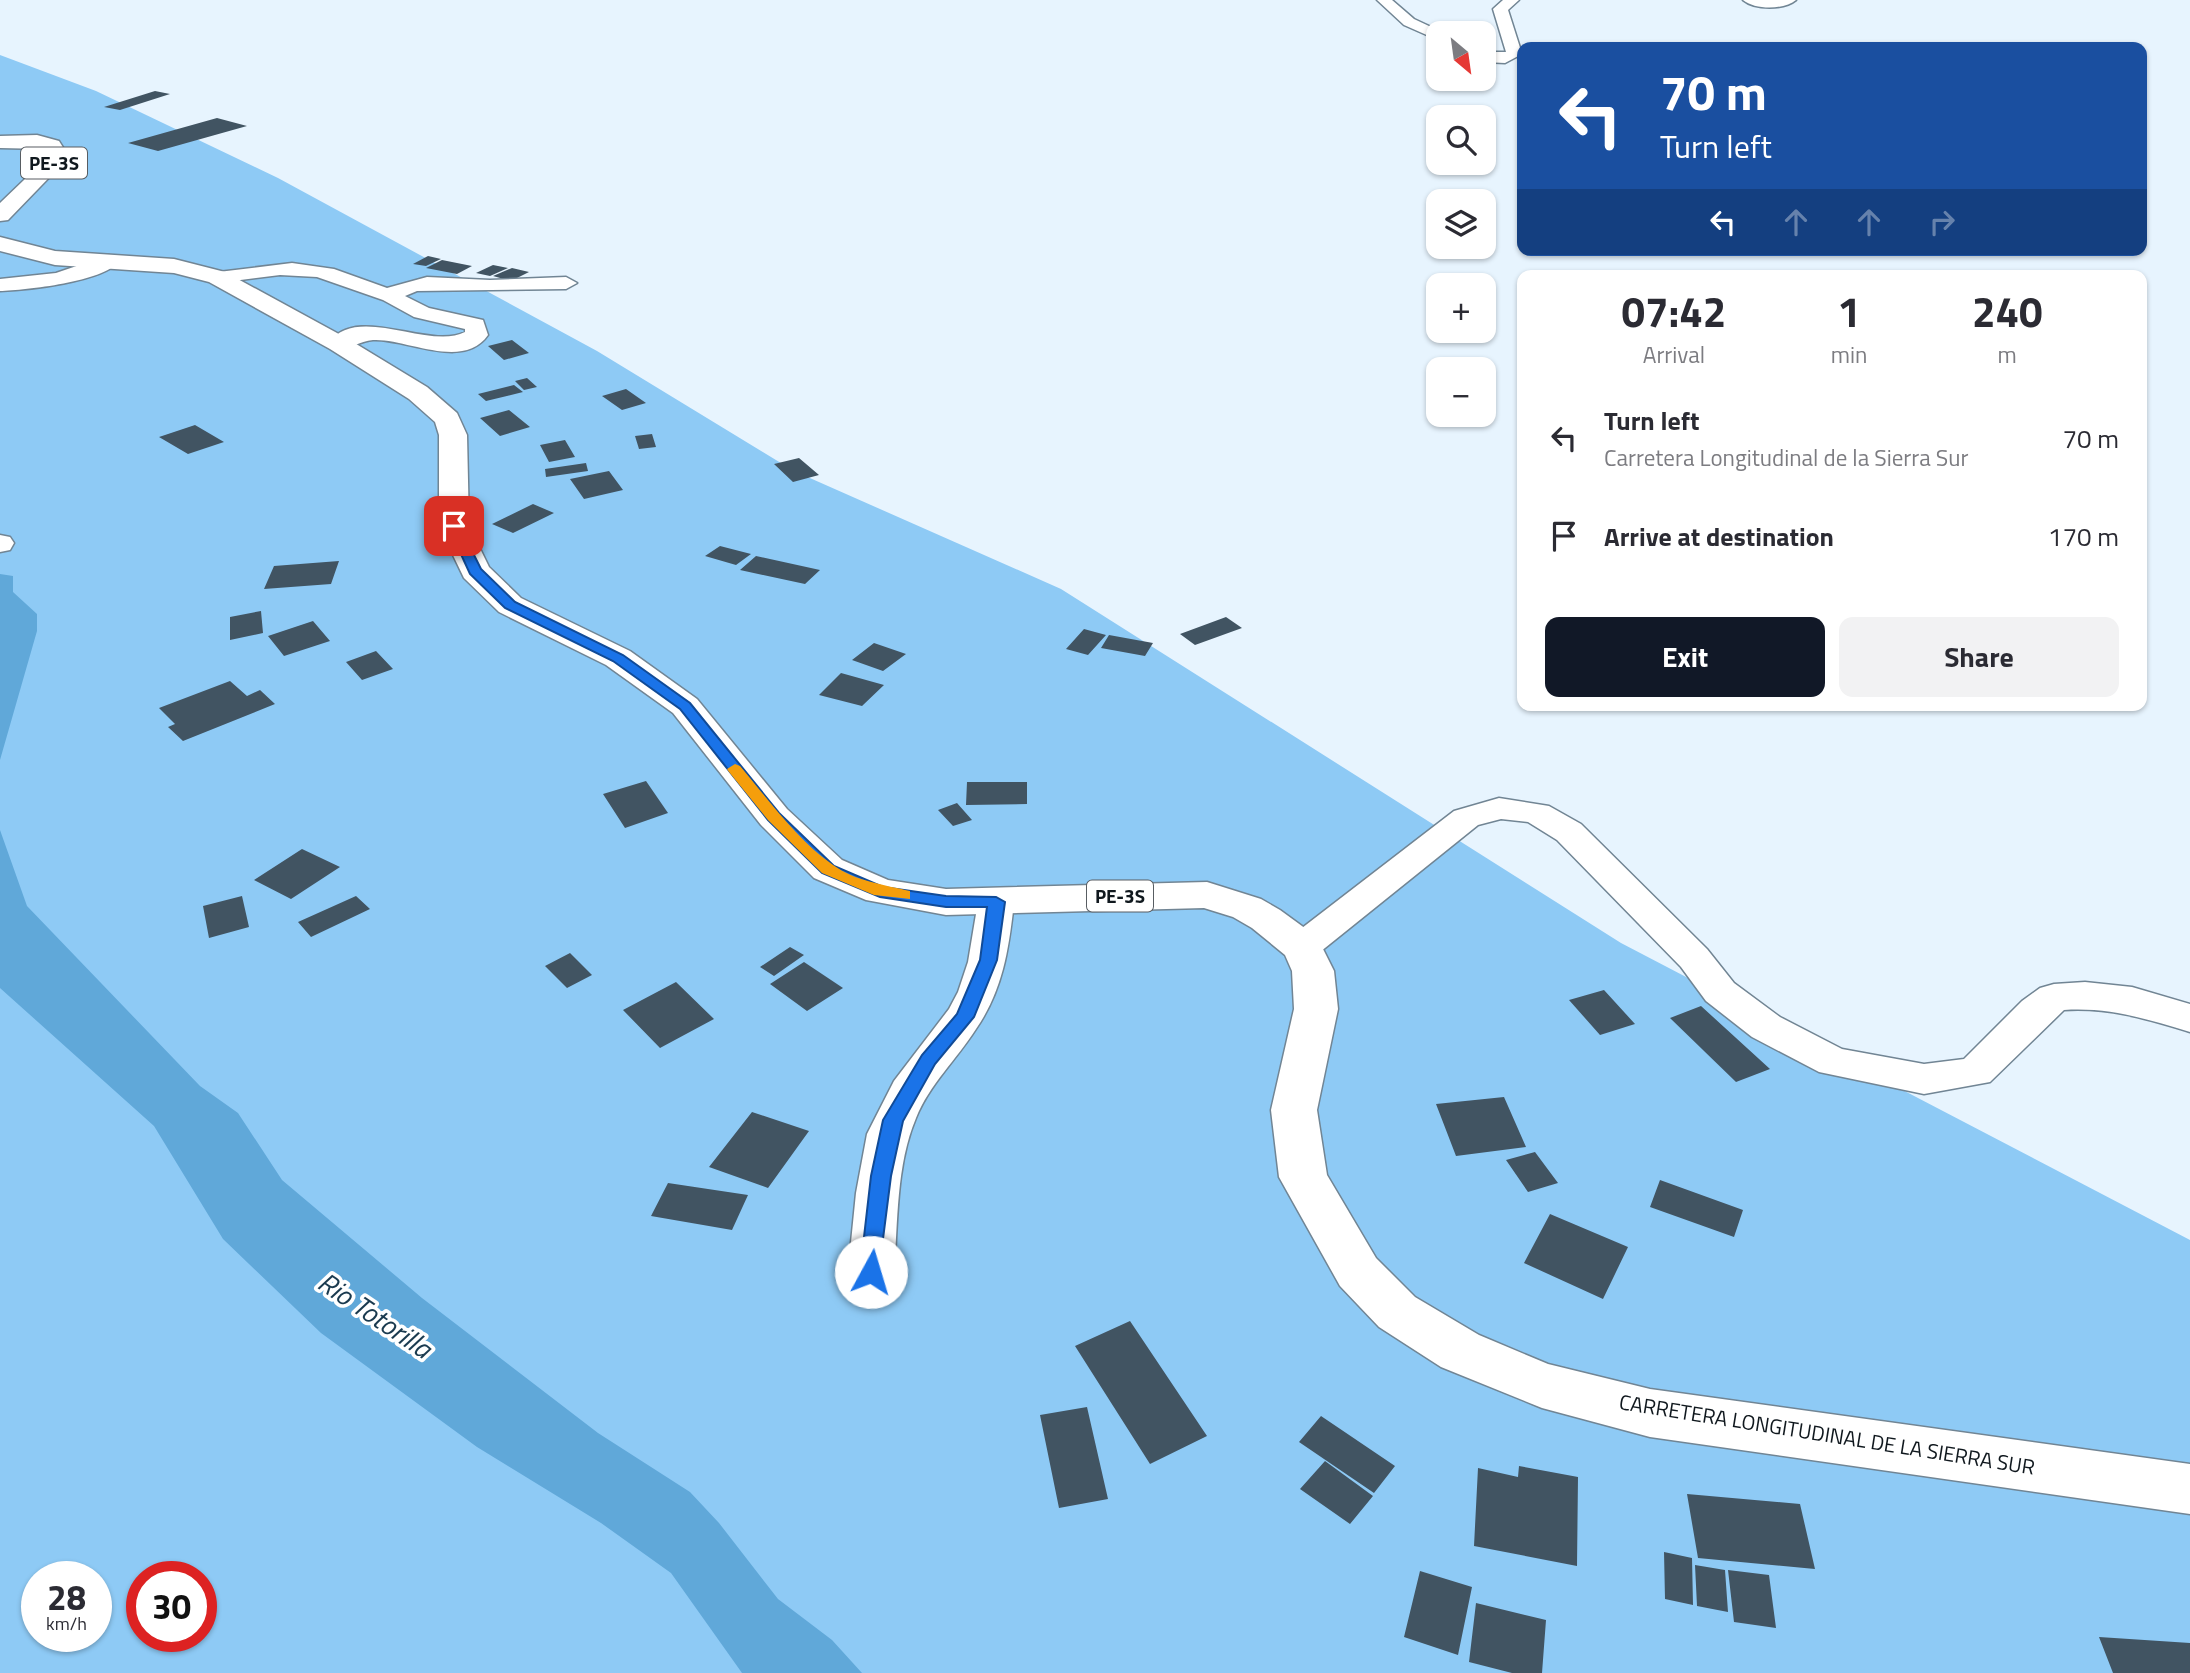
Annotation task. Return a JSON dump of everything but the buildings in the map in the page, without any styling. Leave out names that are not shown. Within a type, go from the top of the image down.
[{"type":"highway","name":"PE-3S","points":[[0,142],[37,141],[52,145],[59,157],[0,215]]},
{"type":"highway","name":"PE-3S","points":[[0,244],[55,258],[174,266],[217,277],[340,344],[418,393],[447,419],[453,435],[454,526],[475,571],[510,605],[618,658],[685,706],[774,817],[828,869],[880,891],[946,902],[1207,895],[1247,908],[1302,947]]},
{"type":"highway","name":"CARRETERA LONGITUDINAL DE LA SIERRA SUR","points":[[1302,947],[1313,971],[1316,1009],[1294,1110],[1303,1177],[1358,1272],[1397,1312],[1460,1351],[1542,1385],[1650,1413],[2190,1489]]},
{"type":"street","points":[[1384,0],[1409,22],[1426,30]]},
{"type":"street","points":[[1496,58],[1505,58],[1514,54],[1500,9],[1512,0]]},
{"type":"street","points":[[1750,0],[1774,4],[1789,0]]},
{"type":"street","points":[[0,285],[33,285],[73,277],[109,261]]},
{"type":"street","points":[[217,277],[257,270],[317,271],[363,290],[390,295],[421,315],[475,325],[477,335],[467,342],[439,347],[379,334],[360,335],[340,344]]},
{"type":"street","points":[[390,295],[405,285],[417,283],[492,286],[566,283]]},
{"type":"street","points":[[1302,947],[1466,818],[1499,808],[1537,813],[1569,832],[1694,958],[1720,992],[1766,1027],[1833,1062],[1924,1079],[1976,1072],[2036,1011],[2054,997],[2085,995],[2132,1000],[2190,1018]]},
{"type":"street","points":[[871,1272],[881,1176],[893,1120],[929,1060],[965,1017],[989,960],[996,902]]},
{"type":"shaded area","points":[[0,55],[96,91],[278,178],[597,351],[794,471],[1061,589],[1621,943],[2190,1240],[2190,1673],[0,1673]]},
{"type":"water","points":[[0,574],[13,576],[13,592],[37,614],[37,631],[0,760]]},
{"type":"water","name":"Rio Totorilla","points":[[0,830],[27,906],[200,1086],[238,1113],[282,1180],[422,1298],[598,1433],[690,1492],[719,1523],[778,1599],[832,1640],[862,1673],[742,1673],[671,1573],[601,1523],[477,1447],[321,1333],[223,1239],[154,1126],[0,988]]},
{"type":"slow traffic","points":[[735,769],[774,817],[828,869],[880,891],[904,895]]},
{"type":"route","points":[[454,526],[475,571],[510,605],[618,658],[685,706],[774,817],[828,869],[880,891],[946,902],[996,902],[989,960],[965,1017],[929,1060],[893,1120],[881,1176],[871,1272]]}]
